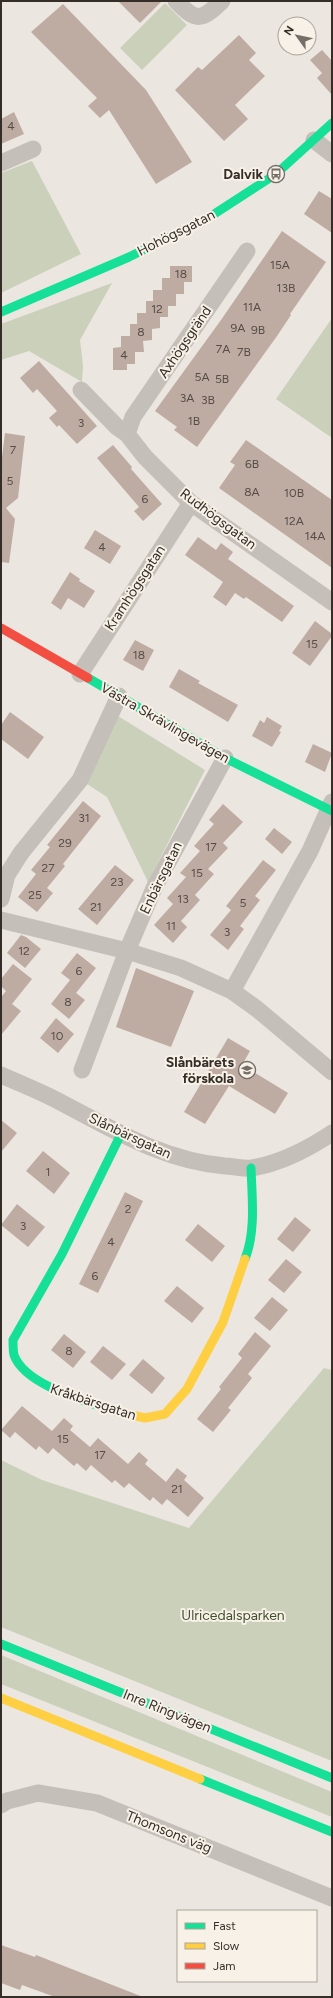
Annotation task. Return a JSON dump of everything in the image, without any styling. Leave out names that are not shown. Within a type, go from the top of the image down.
[{"type":"main road","name":"Hohögsgatan","points":[[1,312],[129,257],[208,218],[276,174],[332,123]]},
{"type":"main road","name":"Västra Skrävlingevägen","points":[[1,628],[224,758],[331,807]]},
{"type":"main road","name":"Kråkbärsgatan","points":[[121,1134],[62,1254],[13,1340],[14,1355],[21,1367],[45,1386],[120,1413],[145,1418],[165,1414],[187,1389],[223,1322],[248,1252],[253,1212],[251,1168]]},
{"type":"main road","name":"Inre Ringvägen","points":[[1,1644],[332,1778]]},
{"type":"main road","points":[[1,1698],[332,1832]]},
{"type":"street","points":[[176,1],[191,14],[201,17],[207,16],[222,1]]},
{"type":"street","points":[[314,140],[332,154]]},
{"type":"street","points":[[1,163],[33,149]]},
{"type":"street","name":"Axhögsgränd","points":[[127,434],[134,417],[247,251]]},
{"type":"street","name":"Rudhögsgatan","points":[[81,390],[117,427],[127,434],[145,457],[191,503],[332,602]]},
{"type":"street","name":"Kramhögsgatan","points":[[80,674],[191,503]]},
{"type":"street","points":[[1,900],[7,875],[21,852],[80,780],[119,696]]},
{"type":"street","name":"Enbärsgatan","points":[[82,1070],[127,950],[155,886],[224,758]]},
{"type":"street","points":[[232,990],[310,851],[331,807]]},
{"type":"street","points":[[1,920],[127,950],[181,968],[232,990],[332,1072]]},
{"type":"street","name":"Slånbärsgatan","points":[[1,1075],[60,1102],[157,1151],[188,1161],[251,1168],[281,1160],[314,1145],[332,1133]]},
{"type":"street","name":"Thomsons väg","points":[[1,1805],[7,1801],[38,1793],[97,1803],[332,1898]]},
{"type":"green space","points":[[165,3],[187,25],[142,70],[120,48]]},
{"type":"green space","points":[[32,161],[81,254],[1,293],[1,173]]},
{"type":"green space","points":[[112,283],[80,340],[83,366],[82,382],[29,351],[1,360],[1,324]]},
{"type":"green space","points":[[332,318],[332,438],[276,399]]},
{"type":"green space","points":[[118,716],[205,770],[148,882],[107,797],[87,784]]},
{"type":"green space","name":"Ulricedalsparken","points":[[324,1368],[332,1370],[332,1761],[1,1627],[1,1460],[42,1480],[189,1528]]},
{"type":"green space","points":[[1,1655],[332,1792],[332,1817],[1,1684]]},
{"type":"building","points":[[118,1],[162,1],[140,23]]},
{"type":"building","points":[[63,4],[146,90],[192,162],[156,184],[109,110],[100,118],[88,106],[97,98],[31,32]]},
{"type":"building","points":[[239,35],[256,53],[249,60],[265,76],[235,105],[248,119],[224,141],[175,90],[198,67],[202,70]]},
{"type":"building","points":[[322,50],[332,61],[332,95],[317,78],[322,73],[310,60],[317,56]]},
{"type":"building","points":[[14,112],[24,134],[1,144],[1,119]]},
{"type":"building","points":[[319,191],[332,199],[332,233],[304,214]]},
{"type":"building","points":[[282,231],[326,262],[290,314],[291,315],[277,336],[197,447],[174,430],[177,427],[155,411],[221,320]]},
{"type":"building","points":[[170,266],[192,266],[192,282],[184,282],[184,294],[176,294],[176,306],[168,306],[168,317],[160,317],[160,328],[152,329],[152,340],[143,341],[144,352],[135,352],[135,364],[127,364],[127,370],[113,370],[113,348],[121,347],[121,336],[130,336],[130,324],[137,324],[137,313],[146,313],[146,301],[153,301],[153,290],[162,290],[162,278],[170,278]]},
{"type":"building","points":[[39,361],[97,426],[77,444],[59,425],[57,427],[49,418],[57,411],[37,389],[33,393],[20,378]]},
{"type":"building","points":[[5,433],[25,436],[18,498],[6,508],[15,519],[9,563],[1,562],[1,465]]},
{"type":"building","points":[[246,440],[332,500],[332,568],[219,488],[235,465],[230,462]]},
{"type":"building","points":[[113,445],[132,467],[131,469],[162,504],[143,521],[134,511],[139,507],[97,458]]},
{"type":"building","points":[[95,530],[121,546],[110,564],[84,548]]},
{"type":"building","points":[[198,537],[216,550],[221,543],[233,552],[228,559],[294,606],[282,622],[246,597],[244,599],[235,593],[226,606],[213,597],[223,582],[185,555]]},
{"type":"building","points":[[70,572],[80,579],[79,581],[95,591],[84,608],[68,598],[61,610],[51,603]]},
{"type":"building","points":[[315,621],[332,634],[332,636],[310,666],[292,653]]},
{"type":"building","points":[[135,640],[154,650],[143,671],[123,660]]},
{"type":"building","points":[[179,669],[200,681],[198,683],[238,705],[228,722],[169,687]]},
{"type":"building","points":[[10,712],[44,737],[28,759],[1,739],[1,725]]},
{"type":"building","points":[[267,717],[282,726],[279,731],[281,732],[272,747],[252,736],[260,720],[264,723]]},
{"type":"building","points":[[313,744],[332,753],[325,772],[305,762]]},
{"type":"building","points":[[83,801],[101,816],[63,864],[65,866],[47,888],[53,893],[37,912],[18,897],[36,874],[31,870],[50,847],[47,845]]},
{"type":"building","points":[[223,804],[243,822],[223,843],[228,848],[208,869],[214,874],[195,895],[200,900],[181,921],[187,927],[173,943],[154,925],[173,904],[167,898],[186,877],[180,873],[200,851],[194,846],[214,824],[209,820]]},
{"type":"building","points":[[274,828],[292,842],[282,854],[265,839]]},
{"type":"building","points":[[263,860],[276,870],[255,896],[260,900],[240,926],[244,929],[228,950],[210,935],[231,910],[226,906]]},
{"type":"building","points":[[115,865],[134,880],[97,925],[78,909]]},
{"type":"building","points":[[21,935],[26,937],[41,949],[25,968],[7,953]]},
{"type":"building","points":[[77,953],[96,968],[76,993],[85,1000],[69,1019],[51,1004],[70,980],[61,973]]},
{"type":"building","points":[[13,964],[32,979],[12,1004],[21,1011],[1,1035],[1,994],[2,996],[6,991],[1,986],[1,979]]},
{"type":"building","points":[[136,968],[194,991],[171,1047],[116,1027]]},
{"type":"building","points":[[56,1018],[74,1034],[58,1053],[40,1038]]},
{"type":"building","points":[[228,1038],[250,1051],[242,1065],[288,1093],[275,1114],[229,1086],[205,1124],[184,1112]]},
{"type":"building","points":[[1,1120],[17,1133],[1,1152]]},
{"type":"building","points":[[43,1151],[70,1173],[54,1194],[26,1171]]},
{"type":"building","points":[[125,1192],[143,1201],[98,1293],[79,1284]]},
{"type":"building","points":[[17,1204],[45,1227],[28,1247],[1,1225]]},
{"type":"building","points":[[295,1217],[311,1230],[293,1252],[277,1239]]},
{"type":"building","points":[[198,1224],[225,1246],[212,1262],[185,1240]]},
{"type":"building","points":[[286,1259],[302,1272],[284,1293],[268,1280]]},
{"type":"building","points":[[177,1286],[204,1308],[192,1323],[164,1301]]},
{"type":"building","points":[[272,1297],[288,1310],[270,1331],[254,1318]]},
{"type":"building","points":[[255,1332],[271,1346],[248,1374],[252,1378],[228,1408],[231,1410],[213,1432],[197,1419],[221,1389],[219,1387],[242,1358],[238,1354]]},
{"type":"building","points":[[64,1334],[86,1352],[73,1368],[51,1350]]},
{"type":"building","points":[[103,1346],[126,1364],[112,1380],[90,1362]]},
{"type":"building","points":[[143,1359],[165,1378],[152,1394],[129,1375]]},
{"type":"building","points":[[22,1406],[52,1431],[64,1418],[73,1426],[70,1430],[90,1447],[98,1438],[128,1464],[139,1452],[148,1460],[145,1464],[166,1482],[177,1468],[187,1476],[184,1480],[204,1498],[188,1517],[167,1499],[162,1505],[153,1497],[150,1501],[129,1483],[124,1488],[115,1480],[112,1483],[91,1465],[86,1471],[77,1463],[74,1466],[53,1448],[48,1454],[39,1446],[36,1450],[15,1432],[10,1438],[1,1430]]},
{"type":"building","points":[[1,1945],[35,1957],[36,1955],[143,1997],[55,1997],[22,1985],[20,1990],[1,1983]]},
{"type":"traffic: fast","points":[[1,312],[129,257],[208,218],[276,174],[332,123]]},
{"type":"traffic: fast","points":[[88,678],[225,758],[332,811]]},
{"type":"traffic: fast","points":[[118,1412],[75,1398],[44,1384],[31,1376],[20,1366],[14,1355],[13,1340],[62,1254],[121,1134]]},
{"type":"traffic: fast","points":[[245,1259],[251,1237],[252,1226],[251,1168]]},
{"type":"traffic: fast","points":[[1,1644],[332,1778]]},
{"type":"traffic: fast","points":[[200,1779],[332,1832]]},
{"type":"traffic: slow","points":[[118,1412],[145,1418],[165,1414],[187,1389],[223,1322],[245,1259]]},
{"type":"traffic: slow","points":[[1,1698],[200,1779]]},
{"type":"traffic: jam","points":[[1,628],[88,678]]},
{"type":"place","name":"Dalvik","points":[[276,174]]},
{"type":"place","name":"Slånbärets förskola","points":[[247,1070]]}]
